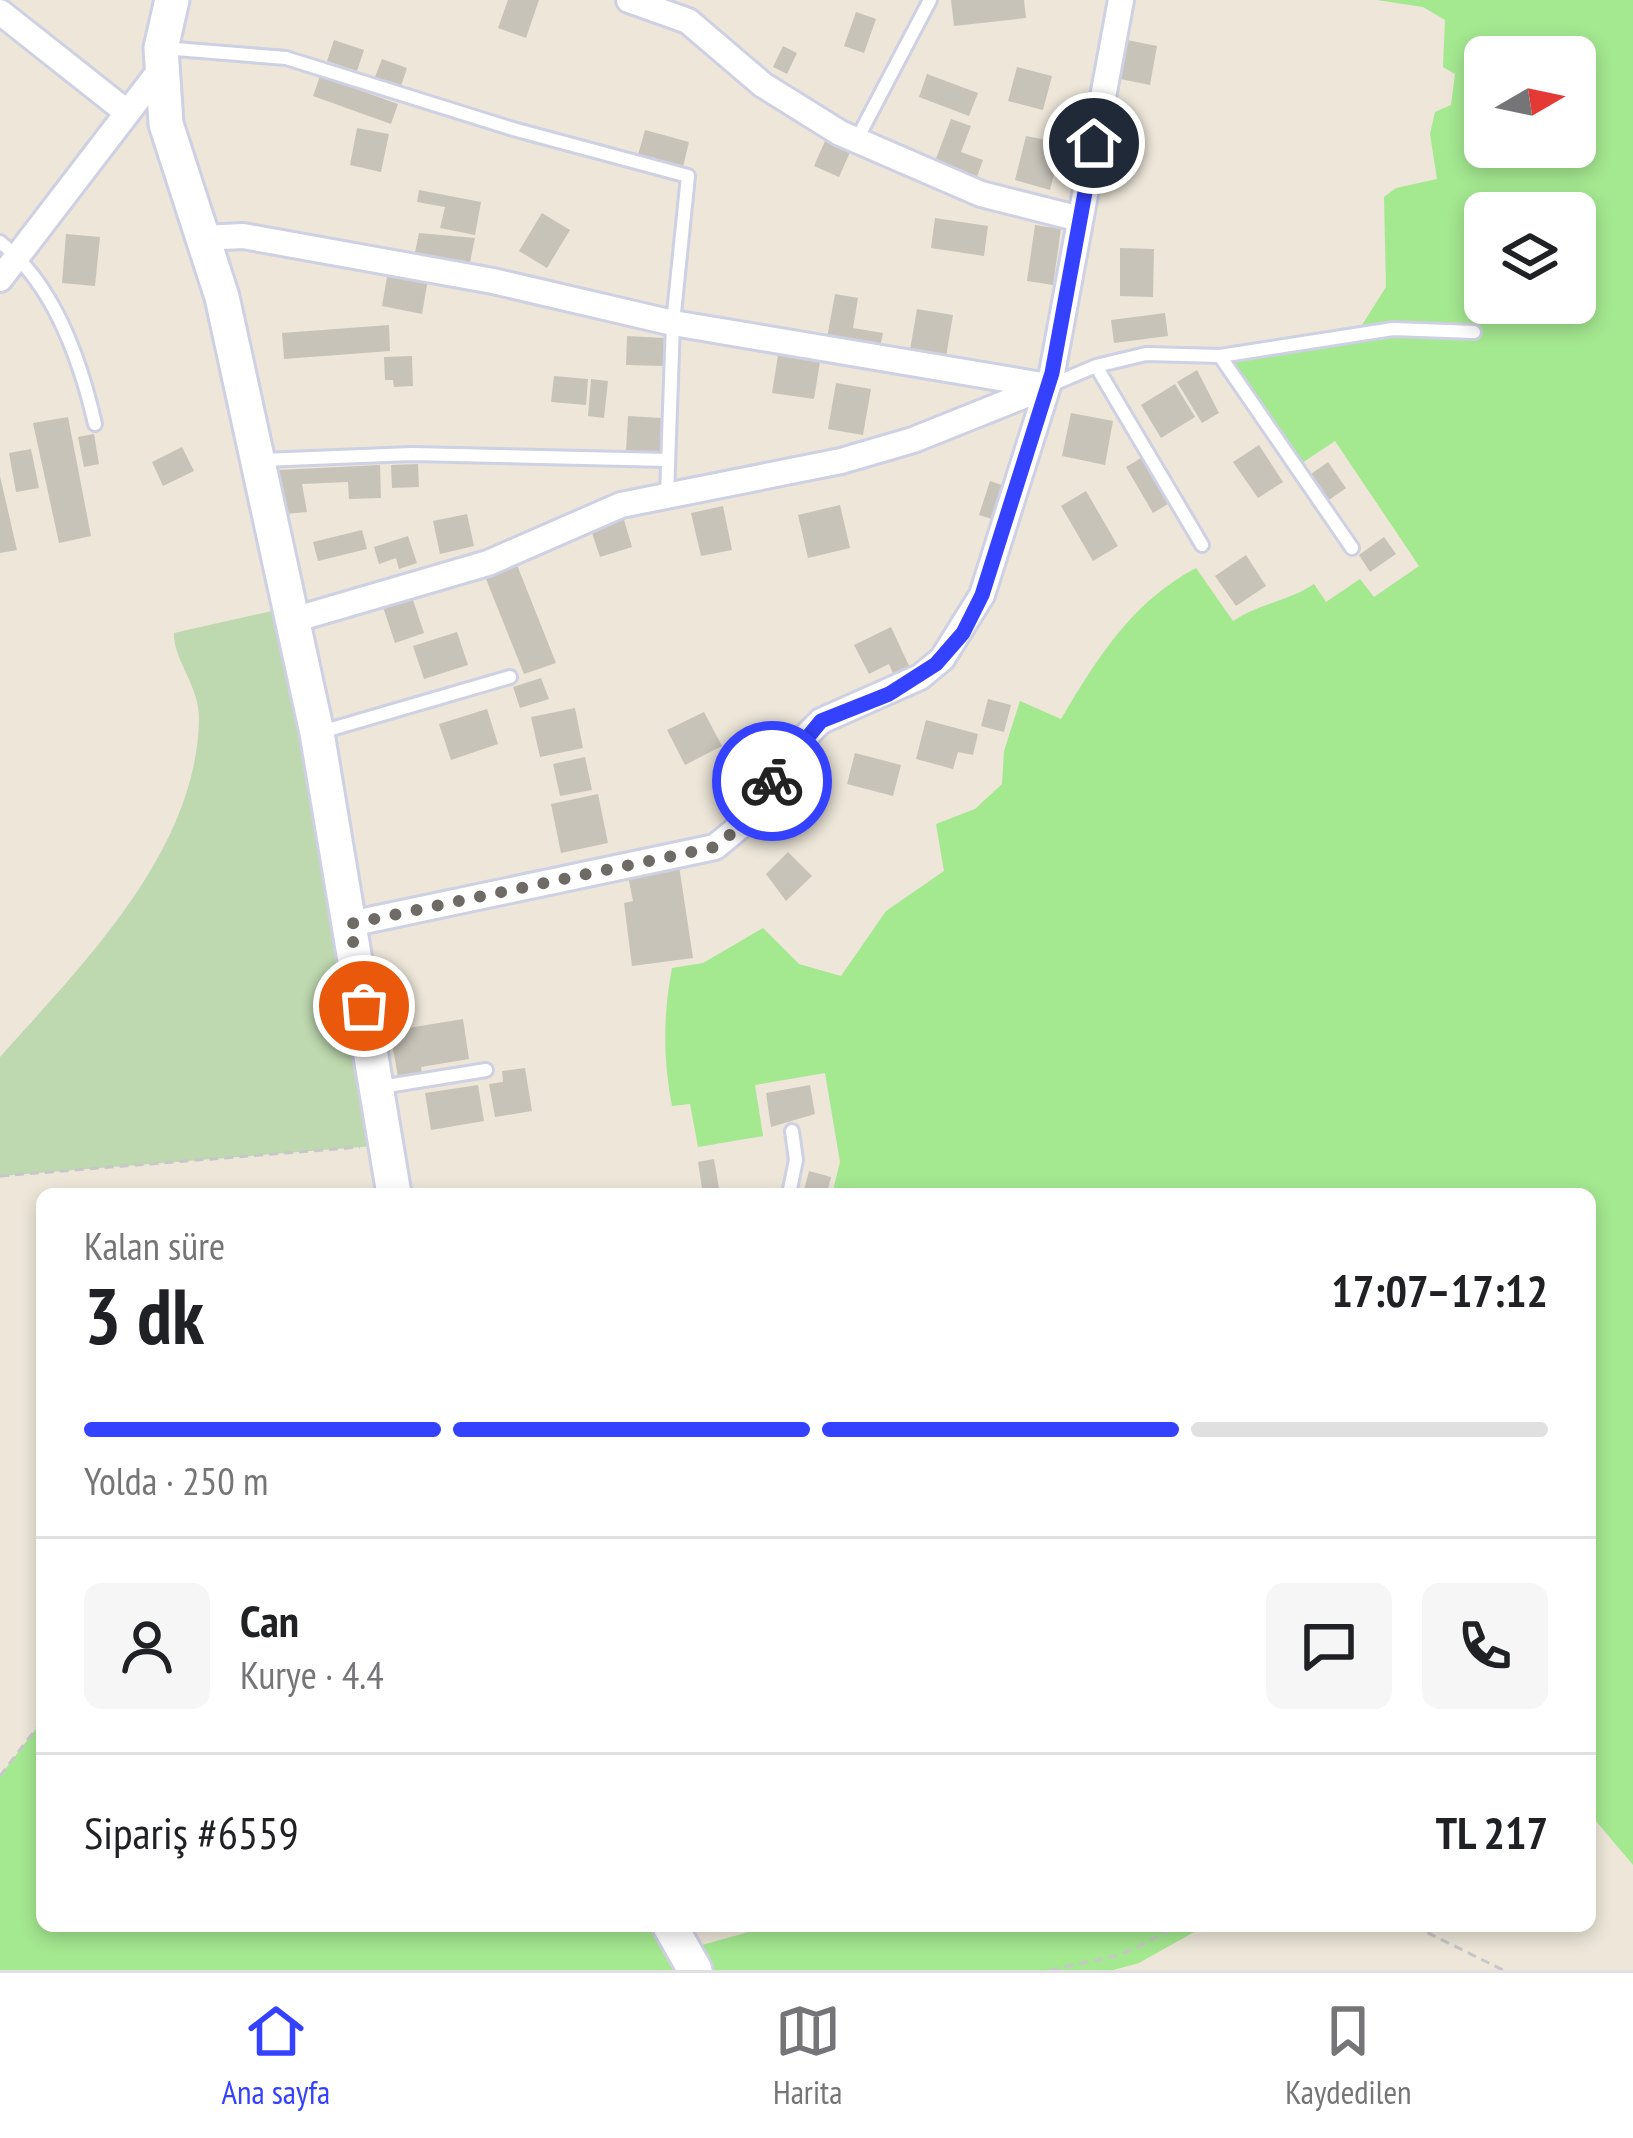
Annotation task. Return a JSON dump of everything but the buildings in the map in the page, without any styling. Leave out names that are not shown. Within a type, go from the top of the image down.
[{"type":"street","points":[[172,0],[161,58],[166,124],[222,297],[293,620],[317,733],[393,1188]]},
{"type":"street","points":[[629,0],[688,22],[763,86],[856,141],[981,194],[1076,218]]},
{"type":"street","points":[[350,924],[715,847],[743,824],[800,741],[821,721],[920,677],[963,633],[982,595],[1048,386],[1076,218],[1121,0]]},
{"type":"street","points":[[0,12],[124,110]]},
{"type":"street","points":[[0,279],[9,248],[161,58]]},
{"type":"street","points":[[203,238],[243,236],[493,281],[673,323],[1048,386]]},
{"type":"street","points":[[293,620],[488,563],[586,518],[667,495],[841,461],[913,440],[1048,386]]},
{"type":"street","points":[[673,1932],[695,1970]]},
{"type":"lane","points":[[856,141],[930,0]]},
{"type":"lane","points":[[161,58],[248,52],[324,67],[513,129],[688,176],[673,323],[667,495]]},
{"type":"lane","points":[[9,248],[72,344],[95,424]]},
{"type":"lane","points":[[1048,386],[1096,366],[1164,353],[1220,356],[1394,329],[1474,332]]},
{"type":"lane","points":[[1220,356],[1352,548]]},
{"type":"lane","points":[[1096,366],[1202,545]]},
{"type":"lane","points":[[257,460],[412,454],[668,460]]},
{"type":"lane","points":[[317,733],[510,677]]},
{"type":"lane","points":[[377,1088],[486,1070]]},
{"type":"lane","points":[[789,1188],[796,1160],[792,1131]]},
{"type":"path","points":[[0,1176],[386,1145]]},
{"type":"path","points":[[0,1776],[36,1729]]},
{"type":"path","points":[[1050,1970],[1120,1955],[1168,1932]]},
{"type":"path","points":[[1426,1932],[1503,1970]]},
{"type":"green space","points":[[1377,0],[1633,0],[1633,1865],[1596,1821],[1596,1188],[834,1188],[840,1162],[825,1073],[755,1085],[763,1136],[698,1147],[690,1104],[672,1106],[667,1071],[672,968],[703,963],[763,928],[799,964],[841,976],[886,911],[944,871],[936,824],[975,809],[1002,784],[1004,751],[1020,701],[1061,719],[1118,633],[1173,582],[1196,568],[1233,621],[1314,584],[1326,602],[1360,579],[1374,597],[1419,566],[1335,441],[1296,467],[1220,356],[1357,333],[1386,287],[1384,197],[1396,188],[1437,179],[1430,134],[1435,112],[1451,105],[1455,74],[1443,67],[1445,20],[1423,7]]},
{"type":"green space","points":[[290,607],[386,1145],[0,1176],[0,1057],[130,903],[157,860],[193,769],[198,708],[174,633]]},
{"type":"green space","points":[[36,1729],[36,1932],[674,1932],[684,1950],[748,1932],[1194,1932],[1139,1963],[1113,1970],[0,1970],[0,1776]]},
{"type":"way so far","points":[[364,1006],[350,924],[715,847],[743,824],[772,781]]},
{"type":"route","points":[[772,781],[800,741],[821,721],[920,677],[963,633],[982,595],[1052,373],[1076,218],[1094,143]]}]
